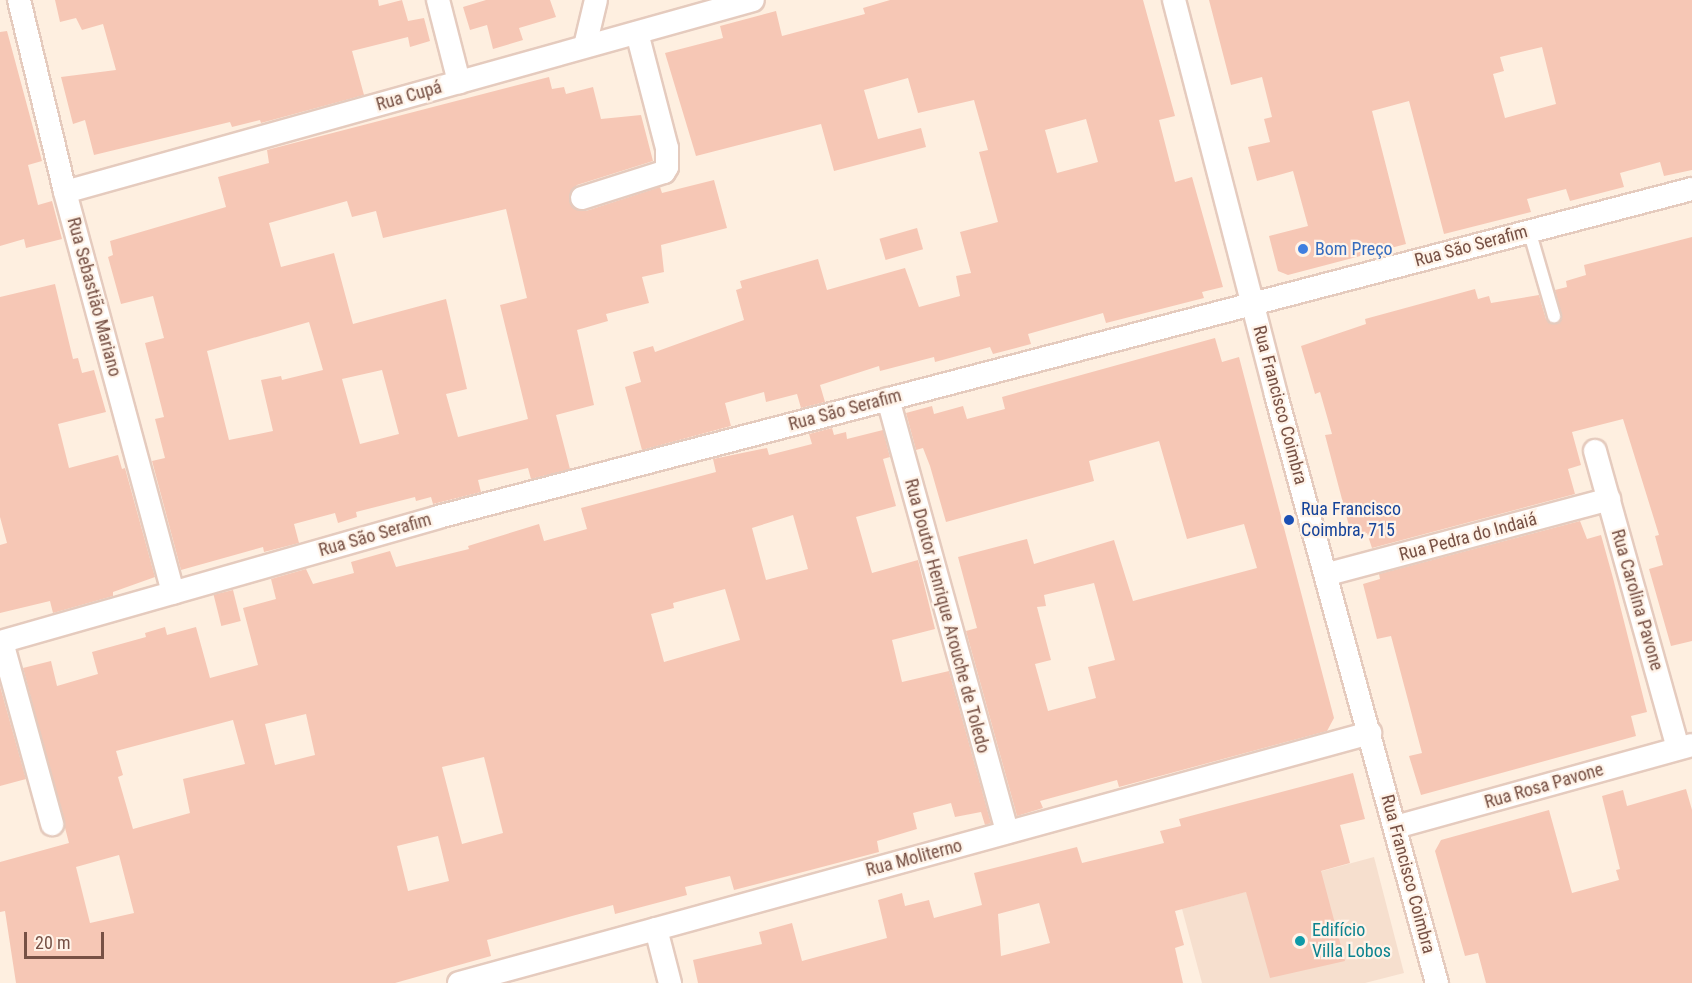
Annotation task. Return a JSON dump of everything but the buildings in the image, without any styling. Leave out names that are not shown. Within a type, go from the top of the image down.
[{"type":"street","name":"Rua Sebastião Mariano","points":[[19,0],[65,192],[173,594]]},
{"type":"street","points":[[438,0],[459,81]]},
{"type":"street","points":[[585,46],[596,0]]},
{"type":"street","name":"Rua Cupá","points":[[65,192],[753,0]]},
{"type":"street","name":"Rua Francisco Coimbra","points":[[1174,0],[1252,303],[1328,574],[1437,983]]},
{"type":"street","points":[[582,198],[664,172],[667,166],[666,148],[637,33]]},
{"type":"street","name":"Rua São Serafim","points":[[1,642],[438,517],[1692,189]]},
{"type":"street","name":"Rua Doutor Henrique Arouche de Toledo","points":[[888,399],[1006,832]]},
{"type":"street","name":"Rua Carolina Pavone","points":[[1594,452],[1685,746]]},
{"type":"street","name":"Rua Pedra do Indaiá","points":[[1328,574],[1609,499]]},
{"type":"street","points":[[1,642],[52,824]]},
{"type":"street","name":"Rua Moliterno","points":[[459,983],[1370,733]]},
{"type":"street","name":"Rua Rosa Pavone","points":[[1396,827],[1685,746]]},
{"type":"street","points":[[656,929],[670,983]]},
{"type":"lane","points":[[1529,230],[1554,316]]},
{"type":"shaded area","points":[[1374,857],[1404,973],[1365,983],[1202,983],[1182,909]]},
{"type":"place","name":"Bom Preço","points":[[1303,249]]},
{"type":"place","name":"Rua Francisco Coimbra, 715","points":[[1289,520]]},
{"type":"place","name":"Edifício Villa Lobos","points":[[1300,941]]}]
